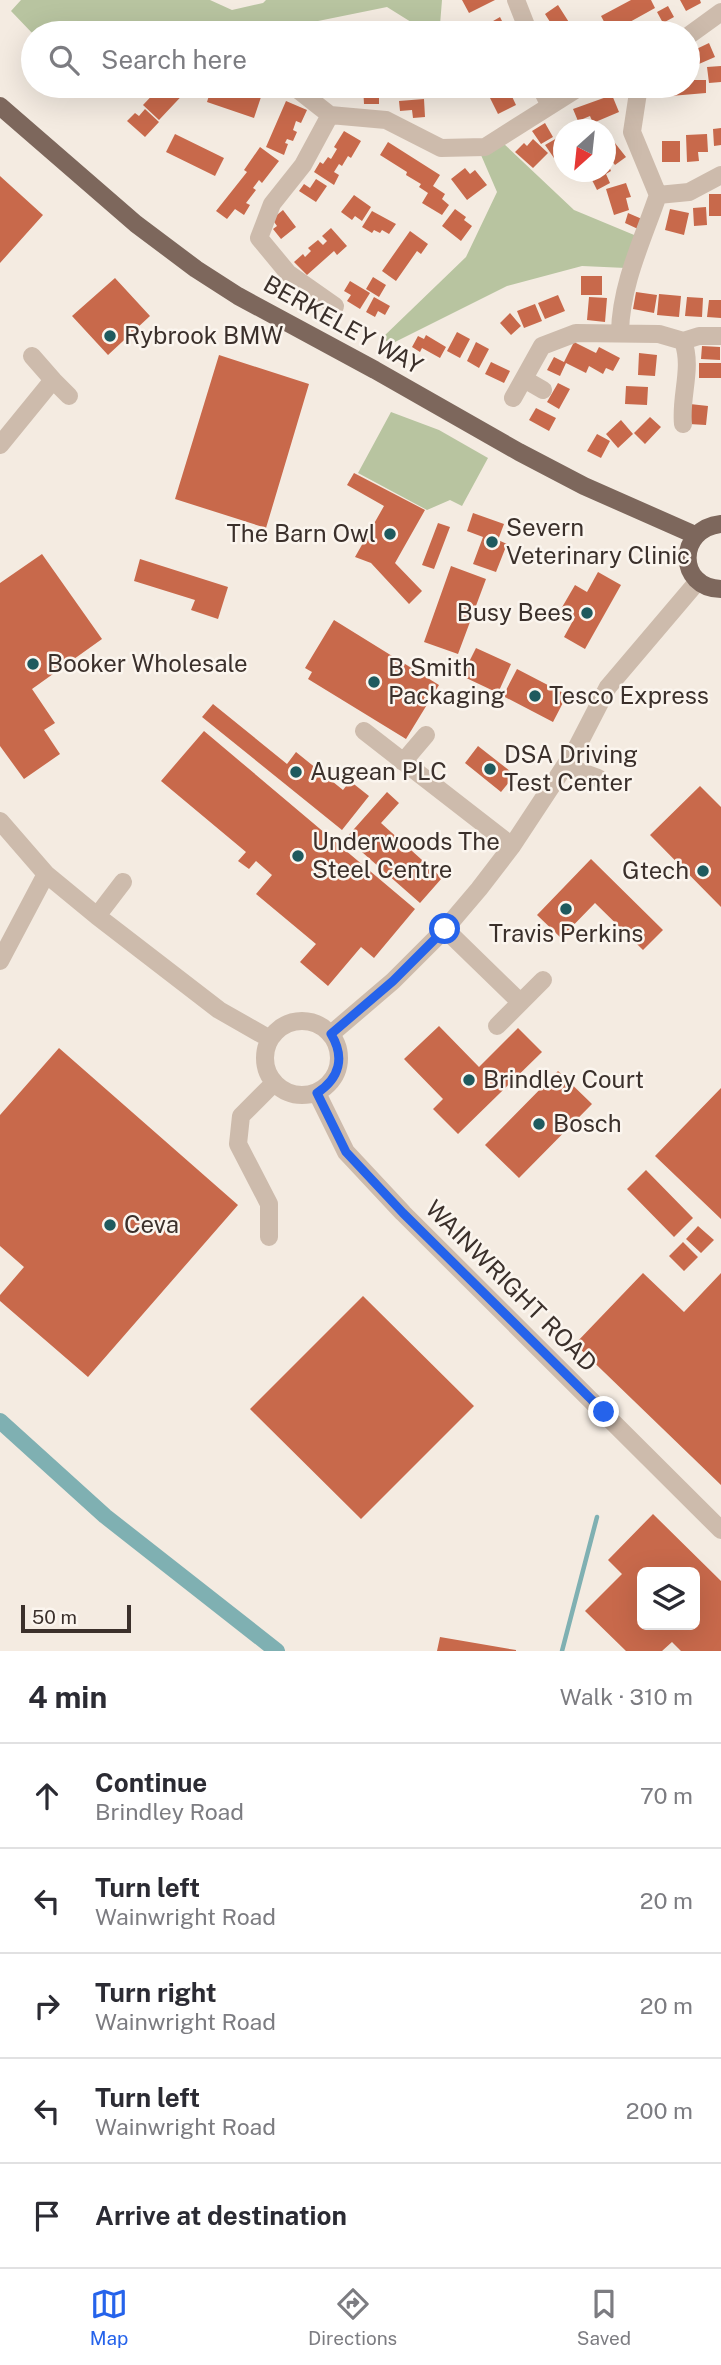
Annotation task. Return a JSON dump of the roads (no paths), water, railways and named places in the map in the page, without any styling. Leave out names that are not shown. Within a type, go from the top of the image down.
[{"type":"main road","name":"BERKELEY WAY","points":[[0,106],[136,224],[238,296],[540,464],[695,535]]},
{"type":"main road","points":[[721,524],[703,529],[695,535],[687,554],[688,564],[698,581],[707,587],[721,589]]},
{"type":"street","points":[[516,0],[524,21]]},
{"type":"street","points":[[700,27],[721,12]]},
{"type":"street","points":[[308,98],[330,115],[386,120],[441,148],[485,147],[563,98]]},
{"type":"street","points":[[546,98],[550,106]]},
{"type":"street","points":[[620,332],[620,313],[625,290],[658,195],[632,132],[637,98]]},
{"type":"street","points":[[330,115],[303,165],[272,204],[259,238],[288,273],[335,306]]},
{"type":"street","points":[[658,195],[689,192],[721,175]]},
{"type":"street","points":[[513,398],[542,346],[576,333],[659,334],[683,341],[699,336],[721,337]]},
{"type":"street","points":[[683,341],[688,365],[674,404],[683,424]]},
{"type":"street","points":[[32,356],[69,396]]},
{"type":"street","points":[[524,379],[543,390]]},
{"type":"street","points":[[0,445],[53,380]]},
{"type":"street","points":[[331,1034],[393,981],[445,929],[512,846],[576,749],[608,687],[698,581]]},
{"type":"street","points":[[364,731],[512,846]]},
{"type":"street","points":[[403,762],[426,735]]},
{"type":"street","points":[[565,766],[598,778]]},
{"type":"street","points":[[0,821],[46,874],[97,916],[219,1010],[270,1039]]},
{"type":"street","points":[[0,961],[46,874]]},
{"type":"street","points":[[97,916],[123,882]]},
{"type":"street","points":[[445,929],[520,1002]]},
{"type":"street","points":[[497,1026],[543,980]]},
{"type":"street","points":[[311,1021],[322,1026],[331,1034],[340,1055],[334,1078],[317,1093],[305,1095],[294,1094],[274,1083],[265,1061],[270,1039],[288,1023],[311,1021]]},
{"type":"street","points":[[269,1237],[269,1204],[238,1144],[242,1116],[274,1083]]},
{"type":"street","name":"WAINWRIGHT ROAD","points":[[317,1093],[346,1152],[721,1530]]},
{"type":"waterway","points":[[0,1421],[105,1516],[277,1651]]},
{"type":"waterway","points":[[562,1651],[597,1517]]},
{"type":"place","name":"Rybrook BMW","points":[[110,336]]},
{"type":"place","name":"The Barn Owl","points":[[390,534]]},
{"type":"place","name":"Severn Veterinary Clinic","points":[[492,542]]},
{"type":"place","name":"Busy Bees","points":[[587,613]]},
{"type":"place","name":"Booker Wholesale","points":[[33,664]]},
{"type":"place","name":"B Smith Packaging","points":[[374,682]]},
{"type":"place","name":"Tesco Express","points":[[535,696]]},
{"type":"place","name":"DSA Driving Test Center","points":[[490,769]]},
{"type":"place","name":"Augean PLC","points":[[296,772]]},
{"type":"place","name":"Underwoods The Steel Centre","points":[[298,856]]},
{"type":"place","name":"Gtech","points":[[703,871]]},
{"type":"place","name":"Travis Perkins","points":[[566,909]]},
{"type":"place","name":"Brindley Court","points":[[469,1080]]},
{"type":"place","name":"Bosch","points":[[539,1124]]},
{"type":"place","name":"Ceva","points":[[110,1225]]}]
